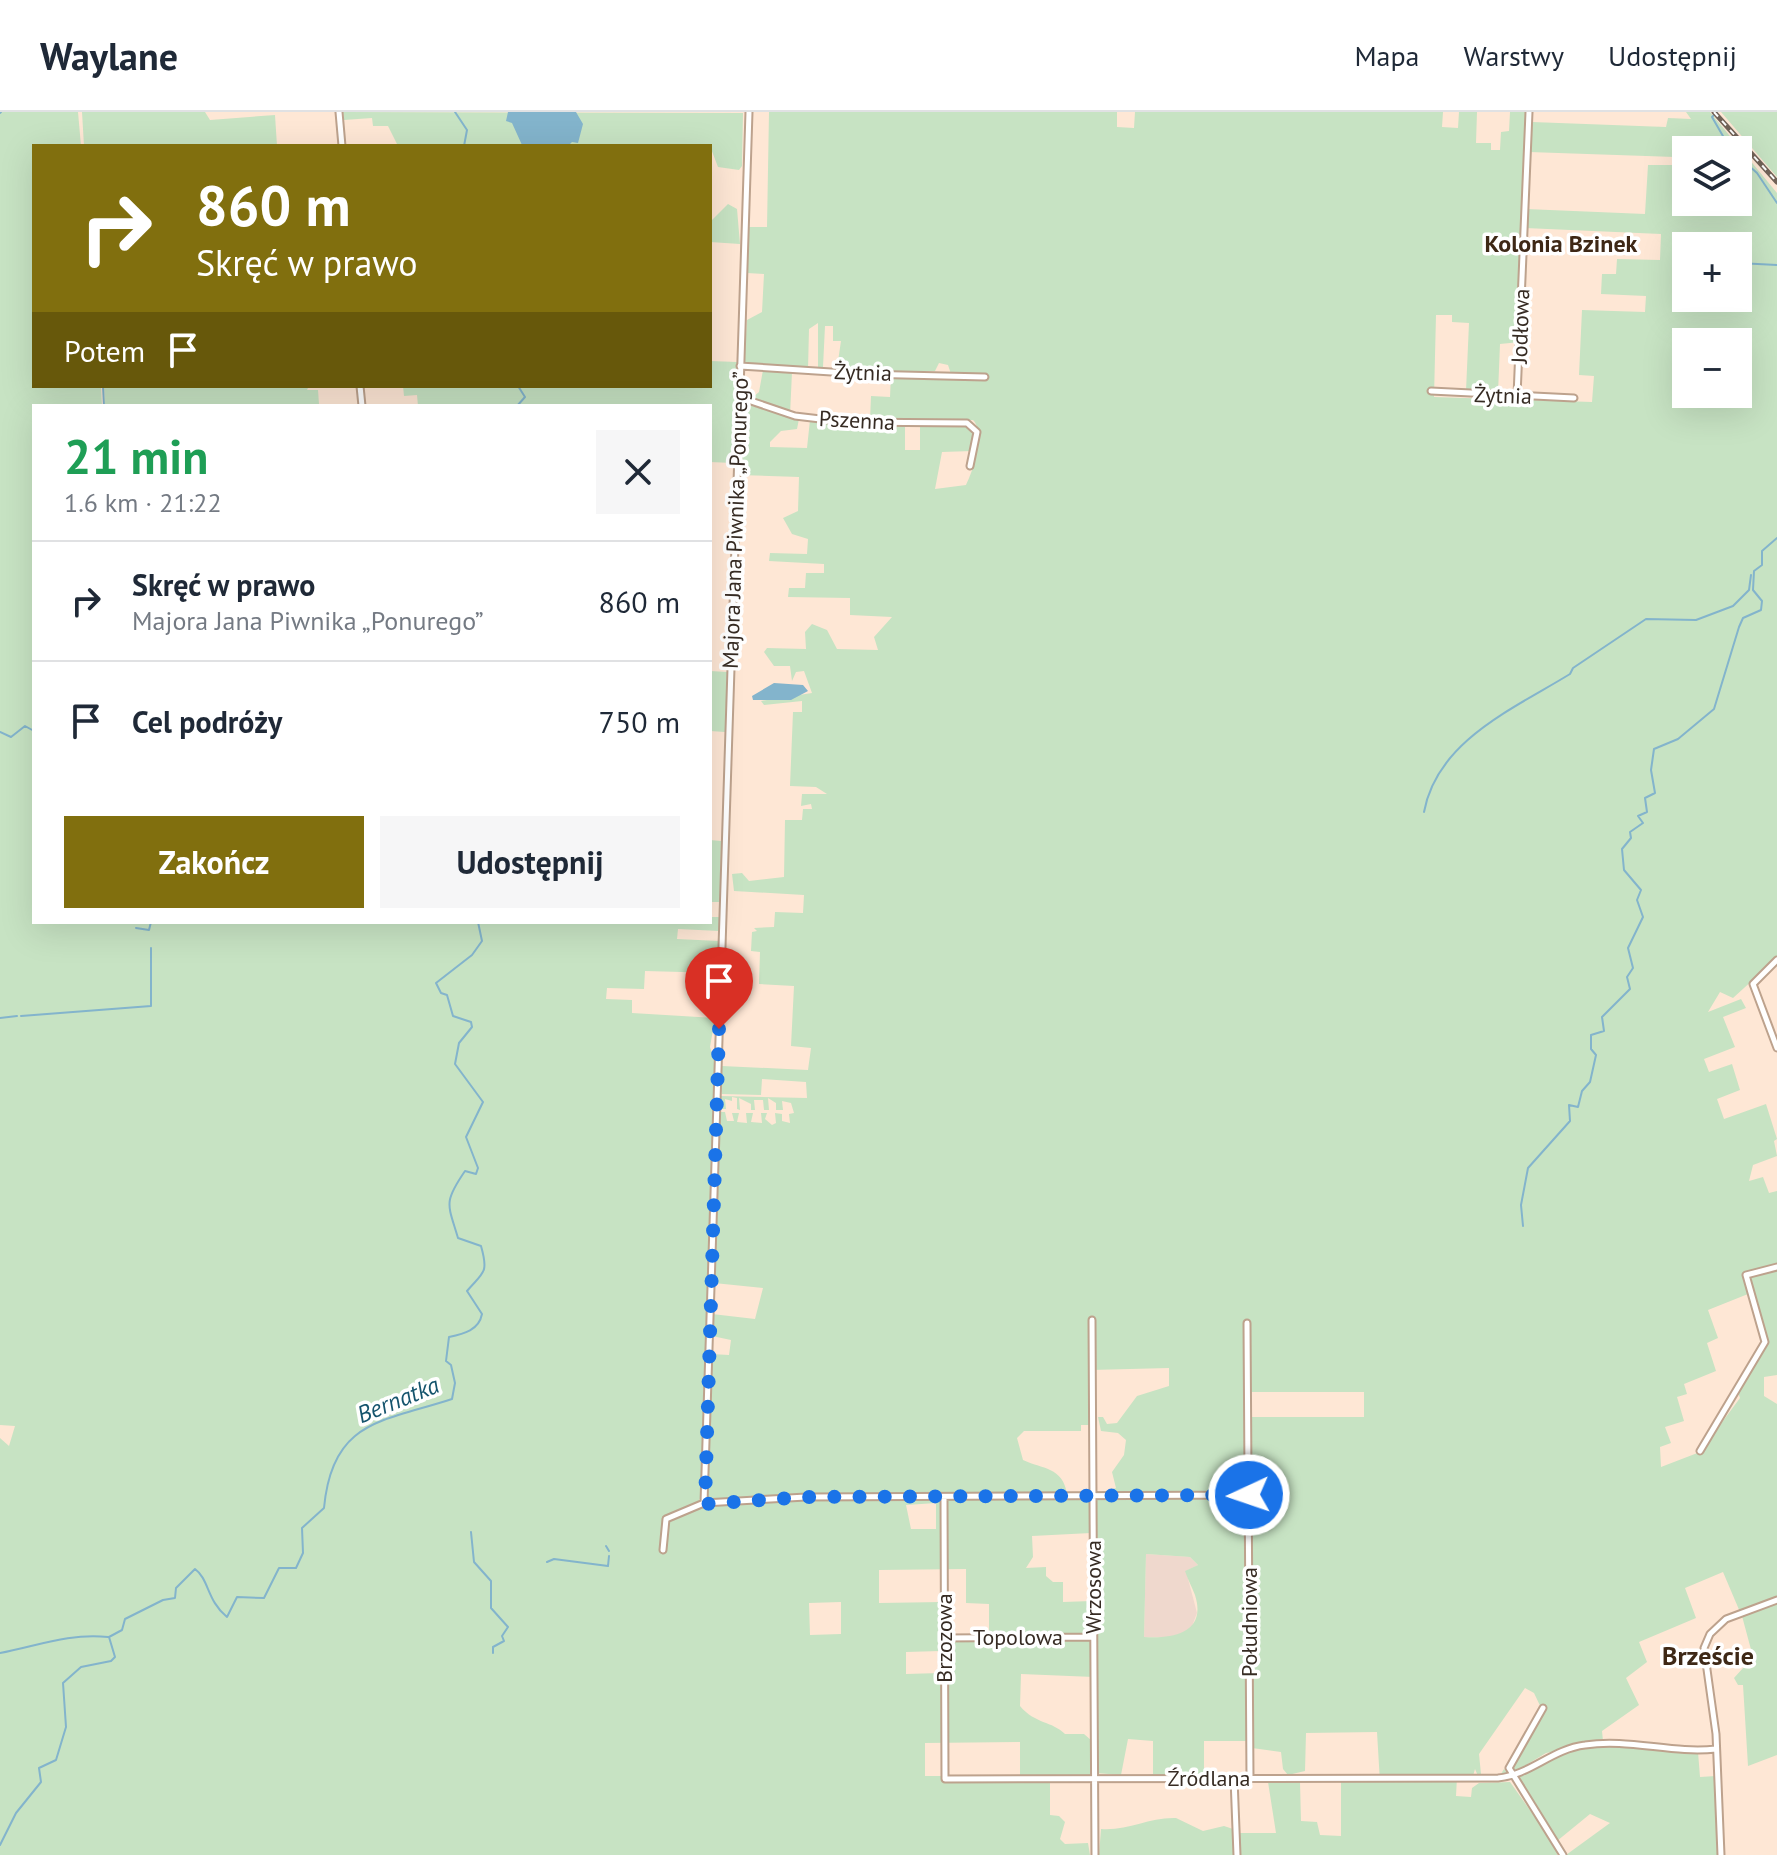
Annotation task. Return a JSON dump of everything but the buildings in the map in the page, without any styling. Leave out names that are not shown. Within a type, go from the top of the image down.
[{"type":"street","points":[[339,112],[342,144]]},
{"type":"street","name":"Majora Jana Piwnika „Ponurego”","points":[[704,1503],[749,112]]},
{"type":"street","name":"Jodłowa","points":[[1517,396],[1529,112]]},
{"type":"street","name":"Żytnia","points":[[740,366],[862,374],[985,377]]},
{"type":"street","name":"Żytnia","points":[[1431,391],[1574,398]]},
{"type":"street","name":"Pszenna","points":[[739,397],[795,416],[846,422],[967,423],[976,430],[970,466]]},
{"type":"street","points":[[1777,960],[1753,984],[1777,1048]]},
{"type":"street","points":[[1700,1451],[1765,1342],[1746,1275],[1777,1267]]},
{"type":"street","name":"Wrzosowa","points":[[1092,1320],[1095,1855]]},
{"type":"street","name":"Południowa","points":[[1247,1323],[1250,1778]]},
{"type":"street","points":[[663,1550],[666,1519],[704,1503],[806,1497],[1249,1495]]},
{"type":"street","name":"Brzozowa","points":[[944,1497],[945,1779]]},
{"type":"street","points":[[1721,1855],[1716,1749],[1704,1660],[1707,1640],[1726,1619],[1777,1600]]},
{"type":"street","name":"Topolowa","points":[[943,1638],[1093,1637]]},
{"type":"street","points":[[1543,1708],[1509,1766],[1512,1776],[1563,1855]]},
{"type":"street","points":[[1512,1776],[1563,1750],[1582,1745],[1618,1742],[1691,1750],[1716,1749]]},
{"type":"street","name":"Źródlana","points":[[945,1779],[1474,1779],[1512,1776]]},
{"type":"street","points":[[1234,1778],[1237,1855]]},
{"type":"shaded area","points":[[1146,1554],[1190,1557],[1198,1565],[1186,1571],[1197,1613],[1191,1629],[1179,1637],[1144,1637]]},
{"type":"green space","points":[[0,112],[78,112],[81,144],[32,144],[32,388],[101,388],[102,404],[32,404],[32,924],[712,924],[712,917],[720,917],[719,931],[678,929],[677,939],[719,941],[718,973],[645,971],[644,989],[607,988],[606,999],[632,1000],[632,1013],[715,1018],[710,1047],[715,1064],[713,1112],[725,1112],[727,1121],[734,1121],[732,1113],[739,1113],[737,1122],[747,1123],[746,1113],[753,1113],[751,1122],[762,1123],[761,1113],[767,1113],[765,1119],[772,1125],[776,1123],[775,1113],[782,1114],[782,1121],[790,1123],[789,1114],[794,1113],[791,1103],[782,1101],[783,1110],[776,1110],[776,1103],[768,1098],[769,1110],[764,1110],[763,1100],[754,1100],[755,1110],[751,1110],[751,1104],[739,1098],[740,1110],[737,1109],[737,1098],[732,1097],[732,1101],[725,1099],[726,1109],[722,1109],[720,1096],[807,1098],[806,1082],[762,1079],[761,1095],[722,1094],[719,1077],[722,1066],[808,1070],[811,1048],[791,1046],[794,986],[759,984],[760,952],[751,951],[752,932],[757,931],[754,928],[774,927],[775,912],[803,913],[804,895],[734,891],[732,874],[742,873],[749,881],[784,877],[785,820],[802,820],[803,809],[812,809],[811,804],[801,806],[802,794],[827,794],[816,787],[790,786],[793,712],[802,712],[802,701],[764,705],[761,701],[812,693],[804,671],[796,672],[792,681],[790,666],[774,666],[764,652],[767,648],[806,649],[805,632],[812,624],[827,630],[837,649],[878,650],[874,637],[892,617],[850,615],[850,598],[788,597],[789,588],[805,588],[806,573],[824,573],[824,564],[769,561],[770,553],[807,554],[808,539],[792,534],[783,518],[798,511],[799,477],[740,475],[741,403],[799,419],[797,429],[781,431],[770,442],[770,447],[807,448],[810,420],[905,425],[905,450],[920,450],[920,424],[965,425],[975,437],[972,451],[942,452],[935,489],[966,485],[975,462],[978,434],[973,420],[870,421],[871,396],[890,397],[891,374],[951,374],[948,365],[939,363],[935,371],[857,372],[837,368],[841,341],[833,341],[833,326],[825,326],[823,367],[818,367],[818,323],[809,329],[808,369],[744,362],[747,320],[762,312],[764,274],[747,273],[748,227],[767,227],[769,112],[1117,112],[1117,127],[1134,128],[1135,112],[1443,112],[1442,127],[1458,128],[1459,112],[1477,112],[1476,143],[1491,143],[1491,150],[1500,150],[1501,132],[1509,131],[1510,112],[1530,112],[1531,127],[1532,122],[1666,127],[1668,118],[1691,119],[1686,112],[1710,112],[1730,136],[1672,136],[1672,157],[1529,152],[1526,209],[1645,214],[1648,165],[1672,165],[1672,216],[1752,216],[1752,163],[1777,193],[1777,958],[1733,998],[1720,992],[1708,1012],[1741,999],[1746,1008],[1723,1017],[1735,1047],[1704,1059],[1709,1072],[1732,1064],[1740,1090],[1717,1099],[1724,1119],[1766,1104],[1777,1139],[1774,1141],[1777,1156],[1753,1165],[1749,1181],[1763,1177],[1769,1193],[1777,1191],[1777,1266],[1748,1271],[1743,1279],[1748,1294],[1708,1310],[1718,1338],[1707,1343],[1716,1371],[1684,1384],[1687,1394],[1677,1397],[1684,1421],[1665,1427],[1671,1443],[1660,1447],[1661,1467],[1700,1452],[1740,1398],[1738,1392],[1767,1341],[1746,1278],[1777,1268],[1777,1375],[1764,1377],[1764,1396],[1777,1404],[1777,1598],[1740,1612],[1723,1572],[1685,1588],[1696,1618],[1639,1642],[1647,1662],[1626,1678],[1639,1705],[1602,1731],[1603,1741],[1546,1753],[1513,1773],[1510,1768],[1544,1714],[1534,1693],[1525,1688],[1479,1754],[1481,1774],[1501,1774],[1504,1769],[1508,1774],[1478,1776],[1475,1769],[1473,1776],[1457,1777],[1456,1796],[1471,1797],[1472,1788],[1479,1783],[1510,1782],[1556,1847],[1557,1855],[1238,1855],[1238,1833],[1276,1833],[1268,1782],[1300,1782],[1301,1821],[1317,1822],[1320,1835],[1341,1836],[1341,1782],[1380,1782],[1377,1732],[1306,1733],[1305,1771],[1288,1775],[1283,1769],[1281,1752],[1252,1748],[1251,1727],[1247,1729],[1248,1773],[1244,1776],[1224,1775],[1244,1775],[1247,1771],[1246,1741],[1204,1741],[1204,1774],[1209,1776],[1147,1775],[1153,1774],[1153,1741],[1128,1739],[1121,1775],[1096,1773],[1094,1677],[1021,1674],[1020,1706],[1026,1712],[1065,1734],[1084,1734],[1092,1741],[1090,1776],[1050,1780],[1050,1815],[1059,1816],[1065,1822],[1060,1839],[1065,1844],[1088,1843],[1090,1855],[0,1855],[0,1438],[9,1446],[15,1426],[0,1425]],"holes":[[[1525,228],[1661,234],[1660,260],[1617,259],[1616,274],[1602,274],[1601,294],[1646,296],[1645,312],[1582,310],[1579,375],[1594,376],[1592,402],[1434,397],[1436,315],[1452,315],[1452,322],[1469,323],[1466,391],[1498,393],[1500,344],[1520,342]],[[714,1125],[714,1283],[763,1288],[755,1319],[712,1314],[712,1336],[731,1340],[729,1355],[711,1354],[706,1497],[710,1502],[722,1505],[694,1509],[702,1495]],[[1169,1368],[1169,1386],[1137,1396],[1117,1423],[1107,1424],[1103,1417],[1098,1417],[1101,1431],[1118,1433],[1126,1440],[1124,1455],[1112,1472],[1116,1488],[1096,1494],[1067,1494],[1065,1485],[1056,1474],[1023,1460],[1017,1438],[1024,1431],[1081,1431],[1081,1425],[1091,1425],[1091,1370]],[[1248,1392],[1364,1392],[1364,1417],[1248,1417]],[[936,1503],[936,1529],[911,1529],[906,1505]],[[1091,1533],[1092,1601],[1063,1602],[1063,1582],[1053,1582],[1046,1576],[1046,1567],[1026,1568],[1033,1557],[1032,1536]],[[1146,1554],[1190,1557],[1198,1565],[1185,1571],[1195,1595],[1196,1618],[1192,1626],[1176,1635],[1144,1637]],[[966,1569],[966,1603],[989,1604],[989,1638],[942,1639],[942,1602],[879,1603],[879,1570]],[[841,1602],[841,1634],[810,1635],[809,1603]],[[940,1651],[940,1673],[906,1674],[906,1652]],[[1020,1742],[1020,1776],[925,1776],[925,1743]]]},
{"type":"green space","points":[[82,112],[205,112],[210,120],[275,115],[277,144],[84,144]]},
{"type":"green space","points":[[343,112],[743,113],[742,166],[739,170],[718,167],[712,144],[397,144],[388,126],[373,126],[372,118],[344,120]]},
{"type":"green space","points":[[1721,112],[1777,112],[1777,177],[1752,148],[1752,136],[1742,136]]},
{"type":"green space","points":[[728,204],[737,209],[740,244],[712,242],[712,220]]},
{"type":"green space","points":[[712,361],[737,362],[733,453],[729,460],[733,463],[712,462],[712,404],[418,404],[417,395],[404,396],[403,388],[712,388]]},
{"type":"green space","points":[[763,370],[792,372],[790,415],[752,398],[759,392]]},
{"type":"green space","points":[[104,388],[308,388],[318,390],[319,404],[105,404]]},
{"type":"green space","points":[[712,671],[727,672],[725,732],[712,731]]},
{"type":"green space","points":[[712,840],[721,841],[720,902],[712,902]]},
{"type":"green space","points":[[1777,1603],[1777,1755],[1748,1766],[1743,1685],[1738,1685],[1734,1678],[1753,1657],[1742,1616]]},
{"type":"green space","points":[[1608,1744],[1698,1752],[1700,1777],[1716,1776],[1719,1855],[1566,1855],[1610,1823],[1590,1814],[1557,1841],[1517,1779],[1559,1755]]},
{"type":"green space","points":[[1176,1818],[1203,1831],[1224,1826],[1233,1829],[1235,1855],[1099,1855],[1101,1829]]},
{"type":"water","points":[[508,112],[576,112],[583,124],[578,143],[522,144],[512,123],[506,121]]},
{"type":"water","points":[[774,683],[803,685],[808,691],[791,700],[753,700],[752,696]]},
{"type":"waterway","name":"Bernatka","points":[[455,112],[467,130],[464,144]]},
{"type":"waterway","points":[[1717,112],[1712,117],[1723,136]]},
{"type":"waterway","points":[[1752,169],[1777,203]]},
{"type":"waterway","points":[[1752,264],[1777,265]]},
{"type":"waterway","points":[[103,388],[104,404]]},
{"type":"waterway","name":"Bernatka","points":[[519,388],[525,397],[519,404]]},
{"type":"waterway","points":[[1523,1226],[1521,1205],[1528,1168],[1570,1121],[1569,1105],[1578,1107],[1582,1091],[1590,1082],[1596,1055],[1591,1049],[1591,1035],[1604,1031],[1602,1017],[1630,989],[1627,977],[1633,968],[1628,948],[1643,917],[1637,900],[1641,890],[1624,870],[1622,849],[1631,838],[1630,832],[1643,823],[1638,816],[1647,812],[1645,798],[1655,793],[1651,770],[1654,749],[1678,739],[1714,709],[1743,618],[1761,610],[1762,601],[1753,590],[1754,571],[1762,565],[1762,551],[1777,538]]},
{"type":"waterway","points":[[1424,812],[1432,787],[1444,765],[1461,746],[1502,714],[1570,674],[1573,668],[1646,619],[1696,620],[1733,606],[1749,590],[1751,575]]},
{"type":"waterway","points":[[0,732],[11,737],[25,726],[32,730]]},
{"type":"waterway","points":[[136,928],[149,930],[150,924]]},
{"type":"waterway","name":"Bernatka","points":[[0,1845],[16,1813],[41,1782],[39,1768],[56,1760],[66,1727],[63,1683],[81,1667],[111,1661],[115,1657],[109,1637],[122,1630],[125,1619],[163,1600],[175,1598],[176,1588],[195,1569],[220,1611],[227,1617],[237,1597],[264,1598],[279,1568],[296,1568],[303,1553],[302,1528],[324,1508],[329,1479],[338,1457],[350,1441],[383,1420],[452,1399],[455,1383],[451,1365],[446,1361],[449,1337],[478,1324],[482,1314],[467,1291],[481,1276],[484,1262],[481,1246],[458,1238],[450,1197],[465,1171],[476,1174],[478,1168],[466,1137],[483,1102],[455,1064],[459,1043],[472,1027],[471,1022],[453,1016],[447,995],[441,993],[436,983],[472,955],[482,941],[478,924]]},
{"type":"waterway","points":[[21,1016],[151,1006],[151,948]]},
{"type":"waterway","points":[[0,1018],[17,1016]]},
{"type":"waterway","points":[[471,1532],[474,1562],[491,1581],[491,1608],[508,1627],[502,1636],[504,1641],[493,1647],[493,1653]]},
{"type":"waterway","points":[[606,1546],[609,1551]]},
{"type":"waterway","points":[[547,1562],[554,1559],[608,1566],[609,1556]]},
{"type":"waterway","points":[[0,1653],[66,1638],[108,1637]]},
{"type":"railway","points":[[1714,112],[1777,182]]},
{"type":"district","name":"Kolonia Bzinek","points":[[1561,244]]},
{"type":"district","name":"Brzeście","points":[[1708,1656]]},
{"type":"route","points":[[719,1029],[705,1504],[806,1497],[1201,1498],[1249,1495]]}]
